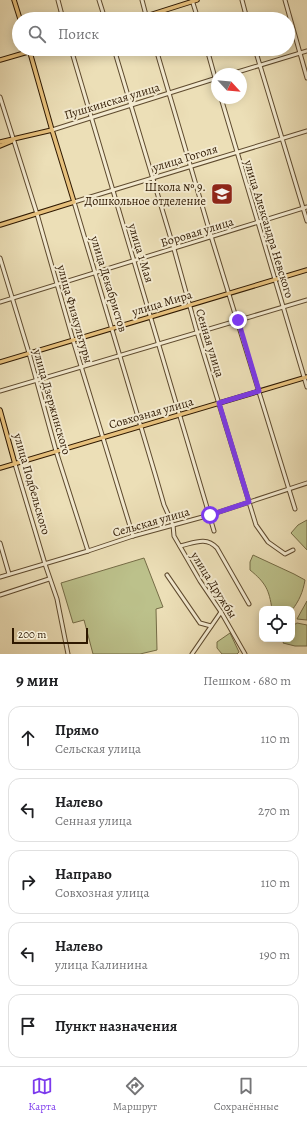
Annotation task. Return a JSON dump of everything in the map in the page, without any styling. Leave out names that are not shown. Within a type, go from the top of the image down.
[{"type":"main road","points":[[14,0],[18,12]]},
{"type":"main road","points":[[163,12],[194,0]]},
{"type":"main road","points":[[0,60],[12,56]]},
{"type":"main road","name":"улица Декабристов","points":[[31,56],[74,202]]},
{"type":"main road","name":"Пушкинская улица","points":[[0,142],[52,130]]},
{"type":"main road","name":"Пушкинская улица","points":[[0,146],[8,144],[13,140]]},
{"type":"main road","name":"улица Гоголя","points":[[0,225],[74,202]]},
{"type":"main road","name":"улица Мира","points":[[0,362],[307,270]]},
{"type":"main road","name":"Совхозная улица","points":[[0,468],[306,378]]},
{"type":"main road","name":"улица Подбельского","points":[[0,410],[15,464]]},
{"type":"street","points":[[58,0],[61,12]]},
{"type":"street","points":[[99,0],[103,12]]},
{"type":"street","points":[[142,0],[145,12]]},
{"type":"street","points":[[194,0],[197,12]]},
{"type":"street","points":[[242,0],[245,12]]},
{"type":"street","points":[[285,0],[288,12]]},
{"type":"street","points":[[295,35],[307,78]]},
{"type":"street","points":[[295,55],[307,51]]},
{"type":"street","name":"улица 1 Мая","points":[[73,56],[214,531]]},
{"type":"street","name":"Сенная улица","points":[[116,56],[174,249],[197,332],[256,525],[268,542],[285,554],[293,550]]},
{"type":"street","points":[[158,56],[295,508]]},
{"type":"street","points":[[209,56],[213,68]]},
{"type":"street","points":[[257,56],[305,208],[307,221]]},
{"type":"street","points":[[247,70],[291,56]]},
{"type":"street","name":"Пушкинская улица","points":[[52,130],[211,80]]},
{"type":"street","name":"улица Физкультуры","points":[[0,97],[37,214],[81,367],[133,536]]},
{"type":"street","name":"улица Александра Невского","points":[[223,104],[283,307],[306,378],[307,387]]},
{"type":"street","name":"улица Гоголя","points":[[74,202],[307,131]]},
{"type":"street","name":"улица Декабристов","points":[[74,202],[164,505],[173,525]]},
{"type":"street","name":"Боровая улица","points":[[0,302],[305,208]]},
{"type":"street","name":"улица Дзержинского","points":[[0,258],[37,380],[56,451],[88,551]]},
{"type":"street","points":[[0,391],[307,300]]},
{"type":"street","name":"улица Подбельского","points":[[15,464],[59,610],[68,654]]},
{"type":"street","name":"Сельская улица","points":[[0,577],[133,536],[210,515],[307,483]]},
{"type":"street","name":"улица Дружбы","points":[[173,525],[174,536],[245,654]]},
{"type":"street","points":[[180,546],[204,541],[213,544],[224,560],[249,604]]},
{"type":"street","points":[[0,543],[9,574]]},
{"type":"street","points":[[167,575],[200,623],[211,626]]},
{"type":"street","points":[[0,595],[49,579]]},
{"type":"street","points":[[192,654],[221,612]]},
{"type":"green space","points":[[307,520],[307,550],[291,533],[298,525]]},
{"type":"green space","points":[[253,555],[305,580],[295,606],[272,606],[266,587],[250,570],[250,562]]},
{"type":"green space","points":[[144,558],[163,607],[156,609],[157,650],[140,654],[93,654],[84,620],[73,623],[61,583]]},
{"type":"green space","points":[[307,601],[307,620],[297,619]]},
{"type":"green space","points":[[297,623],[307,625],[307,646],[295,646],[283,643],[295,642],[295,624]]},
{"type":"green space","points":[[230,633],[239,652],[237,654],[222,654],[217,648],[217,642]]},
{"type":"place","name":"Школа № 9. Дошкольное отделение","points":[[222,194]]},
{"type":"route","points":[[210,515],[249,502],[219,403],[259,391],[238,320]]}]
